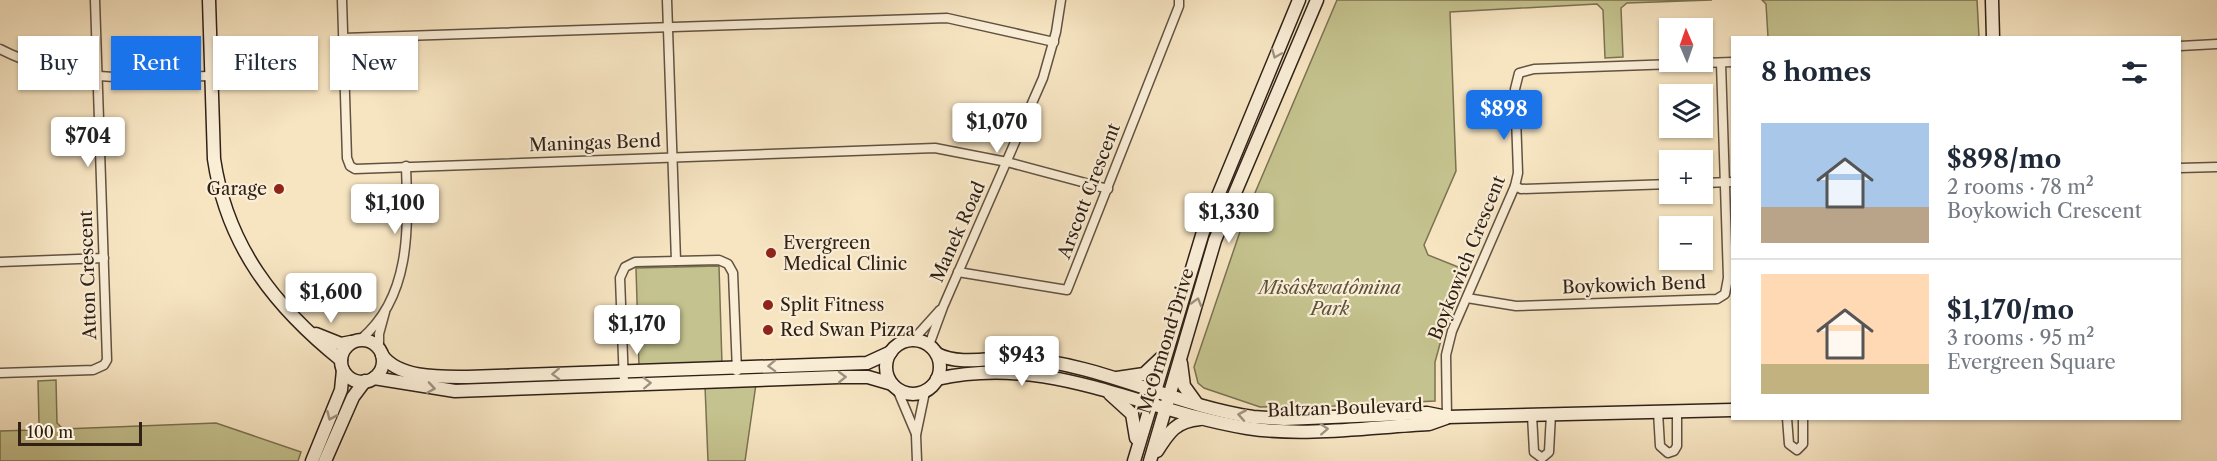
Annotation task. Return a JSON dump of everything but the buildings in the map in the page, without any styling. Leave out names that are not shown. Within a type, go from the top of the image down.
[{"type":"street","name":"Atton Crescent","points":[[95,0],[96,36]]},
{"type":"street","points":[[209,0],[214,159],[218,184],[231,227],[254,268],[271,292],[342,365],[352,379],[455,391],[624,378],[737,373],[867,363],[891,352],[904,342],[913,340],[949,359],[1041,360],[1108,384],[1132,414],[1136,427],[1135,456]]},
{"type":"street","name":"Maningas Bend","points":[[342,0],[343,36]]},
{"type":"street","points":[[667,0],[676,261]]},
{"type":"street","name":"Manek Road","points":[[933,350],[943,307],[1043,78],[1054,42],[1061,0]]},
{"type":"street","name":"Arscott Crescent","points":[[958,272],[1067,290],[1179,6],[1179,0]]},
{"type":"street","name":"McOrmond Drive","points":[[1135,456],[1203,232],[1299,0]]},
{"type":"street","name":"McOrmond Drive","points":[[1150,461],[1215,240],[1317,0]]},
{"type":"street","points":[[1992,0],[1993,36]]},
{"type":"street","points":[[402,36],[947,18],[1054,42]]},
{"type":"street","points":[[2181,46],[2217,44]]},
{"type":"street","points":[[0,49],[18,58]]},
{"type":"street","name":"Boykowich Crescent","points":[[1447,417],[1446,355],[1452,331],[1515,186],[1518,173],[1515,89],[1519,73],[1534,69],[1731,62]]},
{"type":"street","name":"Boykowich Bend","points":[[1467,298],[1516,306],[1717,299],[1725,294],[1728,278],[1729,182],[1721,63]]},
{"type":"street","points":[[99,78],[212,76]]},
{"type":"street","name":"Atton Crescent","points":[[0,373],[93,369],[104,365],[107,355],[98,90]]},
{"type":"street","name":"Maningas Bend","points":[[344,90],[346,158],[350,166],[355,169],[915,147],[952,150],[1108,189]]},
{"type":"street","points":[[325,461],[352,397],[382,368],[379,334],[386,306],[398,281],[408,243],[406,166]]},
{"type":"street","points":[[2181,168],[2217,167]]},
{"type":"street","points":[[1713,183],[1729,182]]},
{"type":"street","points":[[1515,186],[1521,189],[1659,184]]},
{"type":"street","points":[[0,262],[104,258]]},
{"type":"street","points":[[624,378],[622,272],[635,262],[719,260],[731,268],[737,373]]},
{"type":"street","points":[[312,461],[342,390],[342,353],[356,341],[386,306]]},
{"type":"street","name":"Manek Road","points":[[913,340],[943,307]]},
{"type":"street","points":[[309,330],[341,344],[368,340],[394,367],[448,377],[624,378]]},
{"type":"street","points":[[938,379],[980,371],[1015,372],[1108,384],[1144,374],[1158,363],[1168,347]]},
{"type":"street","points":[[917,461],[916,435],[925,392],[938,379],[940,371],[933,350]]},
{"type":"street","points":[[891,352],[886,368],[916,435]]},
{"type":"street","points":[[1180,359],[1184,386],[1197,404]]},
{"type":"street","points":[[737,373],[868,377],[911,394],[925,392]]},
{"type":"street","name":"Baltzan Boulevard","points":[[1108,384],[1152,397],[1204,418],[1249,428],[1286,431],[1429,424],[1447,417]]},
{"type":"street","name":"Baltzan Boulevard","points":[[1166,402],[1197,404],[1239,415],[1269,418],[1427,413],[1447,417],[1731,410]]},
{"type":"street","points":[[1658,412],[1660,446],[1668,453],[1674,451],[1677,446],[1677,411]]},
{"type":"street","points":[[1532,415],[1534,452],[1542,458],[1549,452],[1551,414]]},
{"type":"street","points":[[1150,461],[1170,430],[1177,424],[1204,418]]},
{"type":"street","points":[[1787,420],[1789,444],[1797,450],[1803,444],[1803,420]]},
{"type":"green space","name":"Misâskwatômina Park","points":[[1337,0],[1712,0],[1627,3],[1621,8],[1623,57],[1605,58],[1603,10],[1597,4],[1450,12],[1456,171],[1424,245],[1428,255],[1468,271],[1445,326],[1435,362],[1435,401],[1260,407],[1204,388],[1198,383],[1194,367],[1246,214]]},
{"type":"green space","points":[[1762,0],[1977,0],[1979,36],[1768,36],[1766,4]]},
{"type":"green space","points":[[719,266],[722,364],[639,367],[636,268]]},
{"type":"green space","points":[[56,380],[57,423],[63,429],[216,423],[301,452],[298,461],[0,461],[0,431],[34,430],[39,424],[38,381]]},
{"type":"green space","points":[[756,384],[745,461],[708,461],[705,386]]},
{"type":"place","name":"Garage","points":[[279,189]]},
{"type":"place","name":"Evergreen Medical Clinic","points":[[771,253]]},
{"type":"place","name":"Split Fitness","points":[[768,305]]},
{"type":"place","name":"Red Swan Pizza","points":[[768,330]]}]
